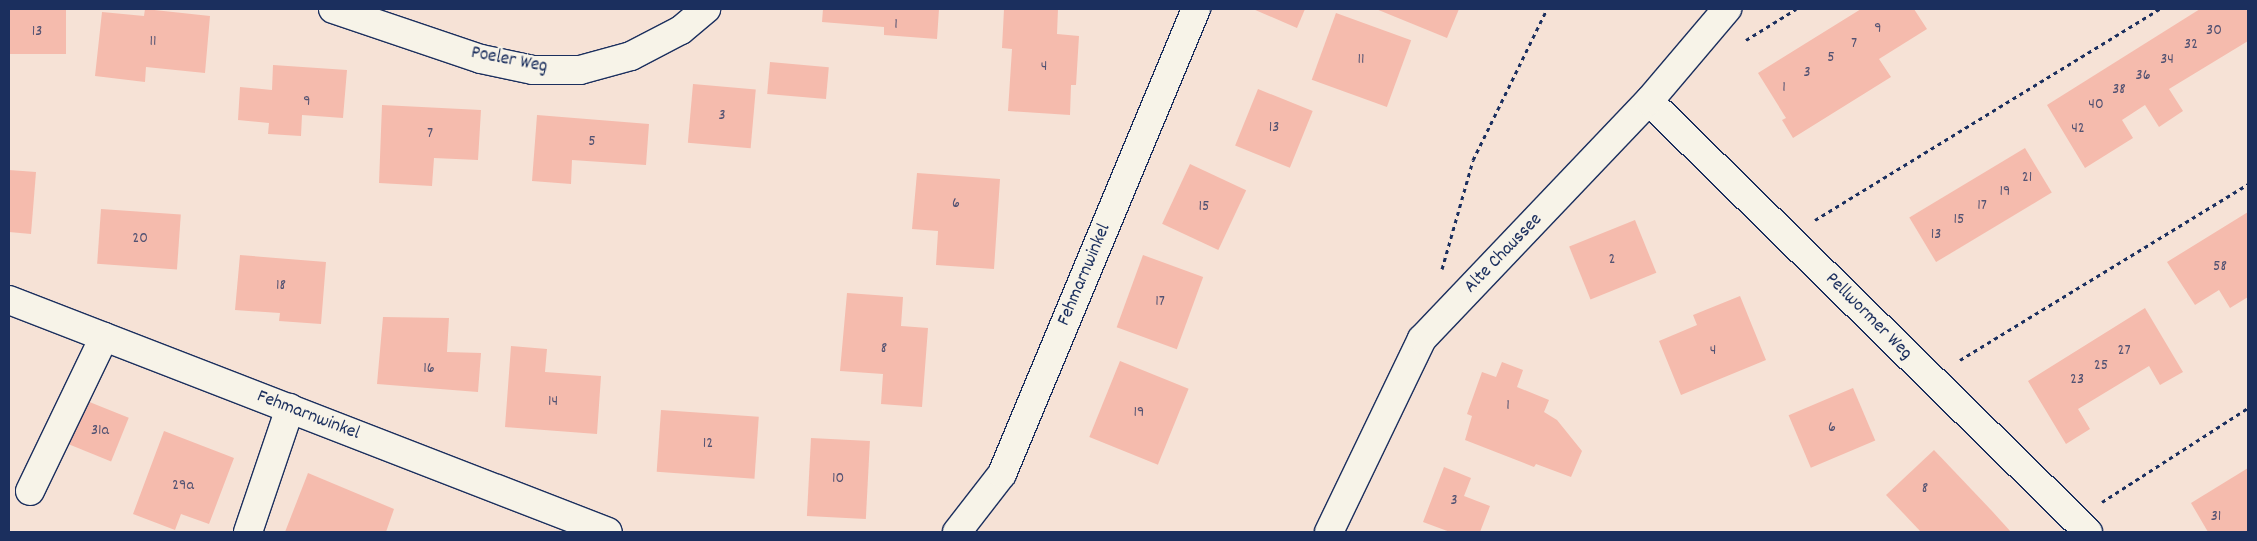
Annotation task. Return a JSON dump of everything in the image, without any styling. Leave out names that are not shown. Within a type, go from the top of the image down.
[{"type":"street","name":"Poeler Weg","points":[[332,9],[481,59],[533,70],[580,70],[631,56],[681,30],[706,9]]},
{"type":"street","name":"Fehmarnwinkel","points":[[957,532],[1002,474],[1196,9]]},
{"type":"street","name":"Alte Chaussee","points":[[1329,532],[1422,339],[1649,101],[1728,9]]},
{"type":"street","name":"Pellwormer Weg","points":[[1649,101],[2081,526]]},
{"type":"street","name":"Fehmarnwinkel","points":[[9,300],[608,532]]},
{"type":"street","points":[[30,491],[104,337]]},
{"type":"street","points":[[248,532],[290,408]]},
{"type":"path","points":[[1441,273],[1473,160],[1547,9]]},
{"type":"path","points":[[1787,237],[2159,9]]},
{"type":"path","points":[[1930,378],[2248,184]]},
{"type":"path","points":[[2081,526],[2248,408]]},
{"type":"building","points":[[9,9],[66,9],[66,54],[9,54]]},
{"type":"building","points":[[145,9],[210,16],[205,73],[146,67],[145,82],[95,76],[102,12],[144,16]]},
{"type":"building","points":[[823,9],[939,9],[937,39],[884,35],[884,27],[822,22]]},
{"type":"building","points":[[1004,9],[1058,9],[1057,34],[1079,36],[1076,85],[1071,85],[1070,115],[1008,111],[1012,49],[1002,48]]},
{"type":"building","points":[[1253,9],[1305,9],[1297,28]]},
{"type":"building","points":[[1376,9],[1459,9],[1447,38]]},
{"type":"building","points":[[1861,9],[1914,9],[1927,29],[1879,59],[1891,77],[1793,138],[1782,120],[1786,118],[1758,73]]},
{"type":"building","points":[[2200,9],[2248,9],[2248,41],[2169,89],[2183,111],[2159,127],[2145,105],[2122,120],[2133,138],[2085,168],[2047,105]]},
{"type":"building","points":[[1336,13],[1411,40],[1387,107],[1312,80]]},
{"type":"building","points":[[770,62],[829,67],[826,99],[767,94]]},
{"type":"building","points":[[273,65],[347,70],[343,118],[302,115],[301,136],[268,134],[269,123],[238,120],[240,87],[272,90]]},
{"type":"building","points":[[693,84],[756,89],[751,148],[688,143]]},
{"type":"building","points":[[1258,89],[1313,111],[1290,168],[1235,146]]},
{"type":"building","points":[[382,105],[481,110],[478,160],[434,158],[432,186],[379,183]]},
{"type":"building","points":[[537,115],[649,124],[646,165],[572,160],[571,184],[532,181]]},
{"type":"building","points":[[2025,148],[2052,193],[1936,262],[1909,218]]},
{"type":"building","points":[[1190,164],[1246,190],[1218,250],[1162,224]]},
{"type":"building","points":[[9,170],[36,172],[31,234],[9,232]]},
{"type":"building","points":[[917,173],[1000,179],[994,269],[936,265],[938,231],[912,229]]},
{"type":"building","points":[[101,209],[181,215],[177,269],[97,264]]},
{"type":"building","points":[[2248,212],[2248,297],[2230,308],[2219,290],[2195,305],[2167,262]]},
{"type":"building","points":[[1635,220],[1656,273],[1591,299],[1569,247]]},
{"type":"building","points":[[240,255],[326,262],[321,324],[279,321],[280,313],[235,310]]},
{"type":"building","points":[[1143,255],[1203,277],[1177,349],[1117,327]]},
{"type":"building","points":[[847,293],[903,297],[901,326],[928,328],[922,407],[881,404],[883,374],[840,371]]},
{"type":"building","points":[[1740,296],[1766,360],[1681,395],[1659,341],[1697,325],[1693,315]]},
{"type":"building","points":[[2145,308],[2183,372],[2160,385],[2149,366],[2078,409],[2090,429],[2066,444],[2028,381]]},
{"type":"building","points":[[383,317],[449,318],[447,352],[481,353],[478,392],[377,384]]},
{"type":"building","points":[[511,346],[547,349],[545,372],[601,376],[597,434],[505,427]]},
{"type":"building","points":[[1120,361],[1189,389],[1158,465],[1089,437]]},
{"type":"building","points":[[1502,362],[1523,370],[1517,387],[1549,400],[1544,412],[1557,420],[1582,451],[1571,477],[1536,464],[1534,467],[1465,440],[1472,416],[1467,414],[1482,372],[1496,377]]},
{"type":"building","points":[[1853,388],[1875,440],[1811,468],[1789,415]]},
{"type":"building","points":[[87,401],[129,418],[111,461],[69,445]]},
{"type":"building","points":[[661,410],[759,417],[754,479],[657,472]]},
{"type":"building","points":[[164,431],[234,458],[209,524],[181,514],[175,530],[133,514]]},
{"type":"building","points":[[811,438],[870,441],[866,519],[807,516]]},
{"type":"building","points":[[1934,450],[2011,532],[1921,532],[1886,495]]},
{"type":"building","points":[[1444,467],[1471,478],[1464,496],[1490,506],[1480,532],[1450,532],[1423,522]]},
{"type":"building","points":[[2248,468],[2248,532],[2208,532],[2191,503]]},
{"type":"building","points":[[308,473],[394,509],[386,532],[285,532]]}]
